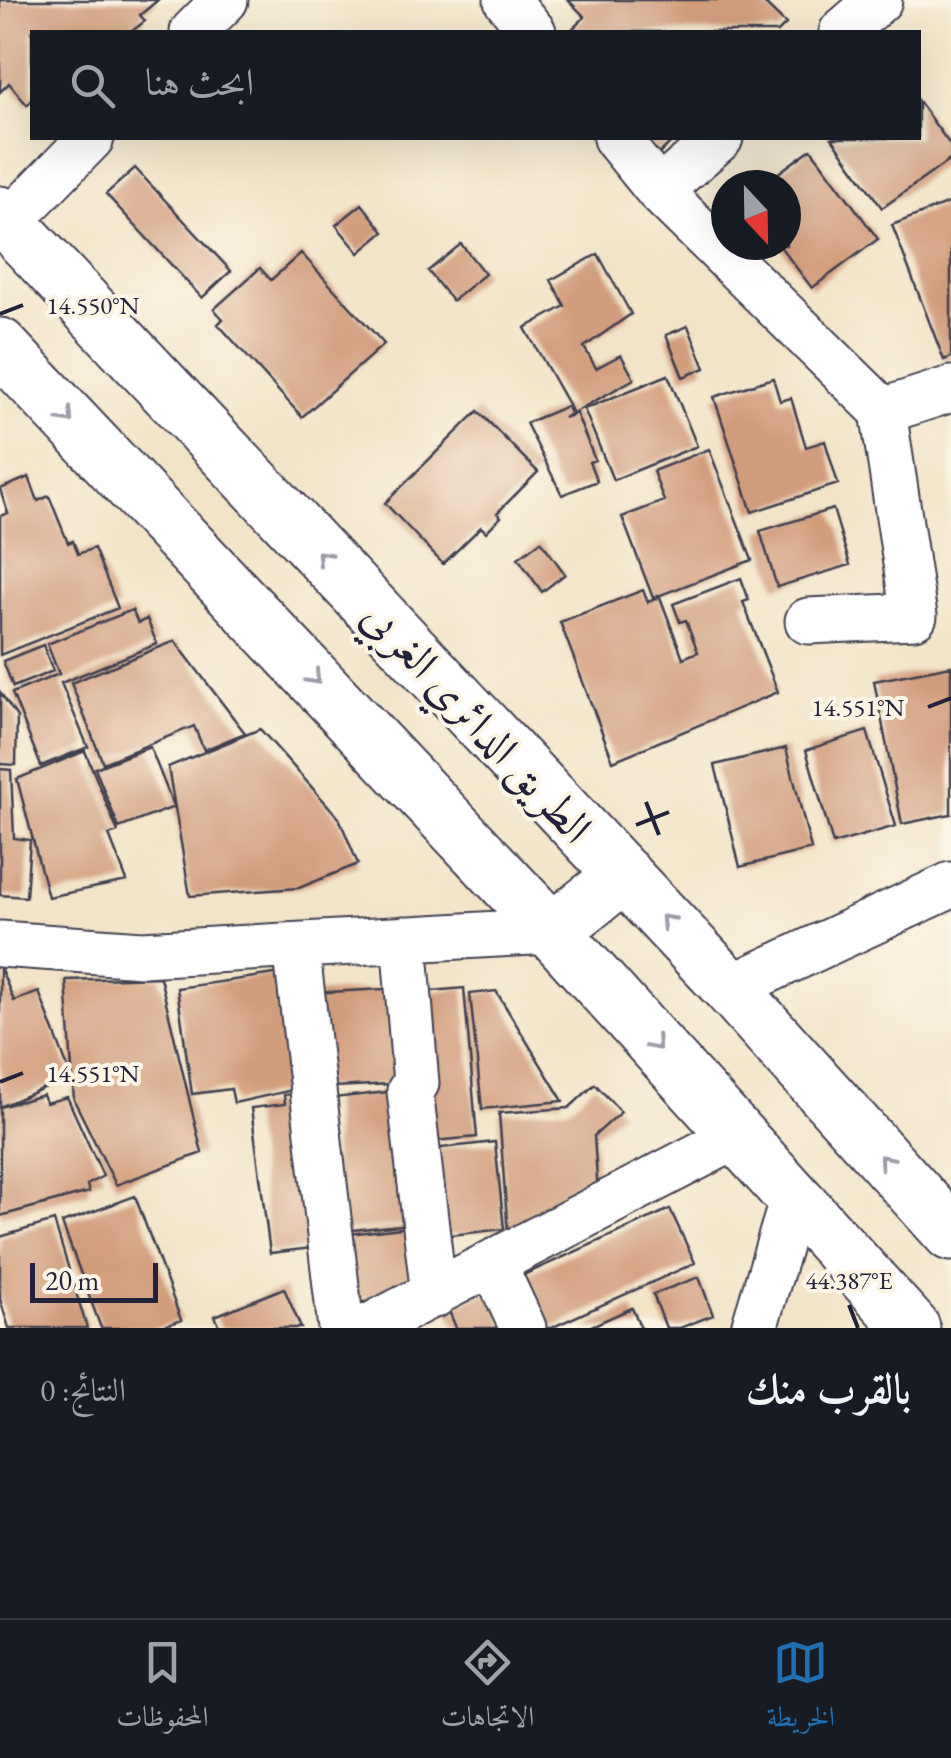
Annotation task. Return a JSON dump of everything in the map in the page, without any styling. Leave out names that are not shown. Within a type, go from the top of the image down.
[{"type":"main road","name":"الطريق الدائري الغربي","points":[[4,218],[730,988],[951,1233]]},
{"type":"main road","name":"الطريق الدائري الغربي","points":[[0,346],[552,930],[912,1328]]},
{"type":"main road","points":[[552,930],[624,875]]},
{"type":"street","points":[[195,30],[225,0]]},
{"type":"street","points":[[507,0],[531,30]]},
{"type":"street","points":[[844,30],[879,0]]},
{"type":"street","points":[[4,218],[89,140]]},
{"type":"street","points":[[618,140],[658,191],[883,411],[914,616],[808,622]]},
{"type":"street","points":[[658,191],[718,140]]},
{"type":"street","points":[[883,411],[951,389]]},
{"type":"street","points":[[730,988],[951,885]]},
{"type":"street","points":[[0,944],[142,954],[552,930]]},
{"type":"street","points":[[404,939],[416,1083],[410,1091],[434,1295]]},
{"type":"street","points":[[296,946],[341,1328]]},
{"type":"street","points":[[367,1328],[494,1266],[739,1135]]},
{"type":"street","points":[[754,1328],[794,1195]]},
{"type":"street","points":[[494,1266],[523,1328]]},
{"type":"building","points":[[0,0],[158,0],[140,15],[145,21],[134,30],[30,30],[30,102],[27,105],[9,83],[0,92]]},
{"type":"building","points":[[568,0],[761,0],[786,24],[780,30],[571,30],[585,17]]},
{"type":"building","points":[[921,105],[951,146],[951,159],[882,208],[833,140],[921,140]]},
{"type":"building","points":[[644,140],[673,140],[659,154]]},
{"type":"building","points":[[811,149],[878,239],[812,288],[791,260],[801,260],[801,170],[782,170]]},
{"type":"building","points":[[135,168],[231,271],[202,298],[106,194]]},
{"type":"building","points":[[951,202],[951,357],[944,360],[892,225]]},
{"type":"building","points":[[362,204],[384,232],[359,253],[336,225]]},
{"type":"building","points":[[461,244],[485,274],[452,301],[428,271]]},
{"type":"building","points":[[301,253],[384,344],[302,417],[218,324],[223,319],[214,309],[260,268],[271,280]]},
{"type":"building","points":[[598,254],[631,314],[584,347],[596,368],[621,355],[634,379],[573,413],[525,328],[565,306],[551,280]]},
{"type":"building","points":[[688,326],[705,368],[683,377],[666,335]]},
{"type":"building","points":[[668,375],[697,446],[613,480],[584,409]]},
{"type":"building","points":[[773,378],[780,401],[791,398],[806,447],[825,441],[838,484],[752,512],[714,397]]},
{"type":"building","points":[[567,406],[570,414],[564,418],[576,413],[595,460],[589,462],[597,481],[562,495],[526,423]]},
{"type":"building","points":[[478,411],[538,472],[497,513],[501,517],[486,532],[481,527],[443,564],[385,503]]},
{"type":"building","points":[[709,449],[752,560],[653,598],[622,517],[664,501],[653,471]]},
{"type":"building","points":[[29,477],[38,501],[49,496],[68,543],[73,541],[78,554],[94,548],[118,608],[0,655],[0,516],[8,513],[0,489]]},
{"type":"building","points":[[833,509],[850,565],[777,587],[760,531]]},
{"type":"building","points":[[541,541],[565,574],[542,592],[518,558]]},
{"type":"building","points":[[741,578],[749,600],[743,602],[778,692],[613,761],[560,622],[643,590],[648,602],[660,597],[683,658],[698,652],[686,620],[680,622],[673,604]]},
{"type":"building","points":[[132,610],[138,623],[147,619],[157,644],[61,683],[88,747],[41,766],[12,693],[59,674],[47,644]]},
{"type":"building","points":[[175,641],[245,733],[204,750],[194,726],[103,763],[71,683]]},
{"type":"building","points":[[43,645],[53,671],[13,687],[3,661]]},
{"type":"building","points":[[951,666],[951,814],[902,824],[874,681]]},
{"type":"building","points":[[0,692],[17,717],[16,765],[0,764]]},
{"type":"building","points":[[260,729],[339,818],[358,864],[299,888],[190,896],[168,767]]},
{"type":"building","points":[[867,731],[896,826],[833,844],[806,750]]},
{"type":"building","points":[[150,747],[174,807],[119,828],[95,768]]},
{"type":"building","points":[[786,748],[811,849],[740,867],[715,765]]},
{"type":"building","points":[[85,751],[118,832],[109,835],[127,881],[48,897],[17,779]]},
{"type":"building","points":[[0,769],[11,770],[14,838],[30,840],[26,897],[0,895]]},
{"type":"building","points":[[0,967],[14,1001],[39,992],[71,1076],[0,1107]]},
{"type":"building","points":[[289,972],[306,1087],[234,1103],[231,1089],[192,1094],[177,988]]},
{"type":"building","points":[[160,977],[202,1153],[116,1185],[74,1100],[66,980]]},
{"type":"building","points":[[404,988],[410,1083],[315,1088],[310,993]]},
{"type":"building","points":[[464,988],[477,1137],[423,1142],[410,993]]},
{"type":"building","points":[[496,991],[563,1101],[482,1109],[470,994]]},
{"type":"building","points":[[595,1084],[621,1112],[594,1136],[599,1207],[508,1234],[499,1113],[569,1108]]},
{"type":"building","points":[[406,1090],[420,1223],[333,1232],[333,1098]]},
{"type":"building","points":[[307,1092],[329,1246],[270,1253],[251,1108],[285,1104],[284,1095]]},
{"type":"building","points":[[43,1095],[46,1103],[67,1097],[103,1176],[87,1185],[89,1192],[0,1216],[0,1107]]},
{"type":"building","points":[[495,1142],[504,1229],[433,1237],[423,1150]]},
{"type":"building","points":[[135,1196],[181,1320],[159,1328],[101,1328],[62,1223]]},
{"type":"building","points":[[670,1209],[695,1263],[551,1328],[532,1328],[510,1281]]},
{"type":"building","points":[[54,1221],[87,1328],[9,1328],[0,1299],[0,1237]]},
{"type":"building","points":[[420,1226],[428,1295],[347,1304],[339,1235]]},
{"type":"building","points":[[699,1277],[713,1315],[680,1328],[666,1328],[653,1294]]},
{"type":"building","points":[[284,1288],[301,1328],[220,1328],[215,1316]]},
{"type":"building","points":[[490,1291],[505,1328],[456,1328],[448,1308]]},
{"type":"building","points":[[632,1308],[641,1328],[587,1328]]}]
